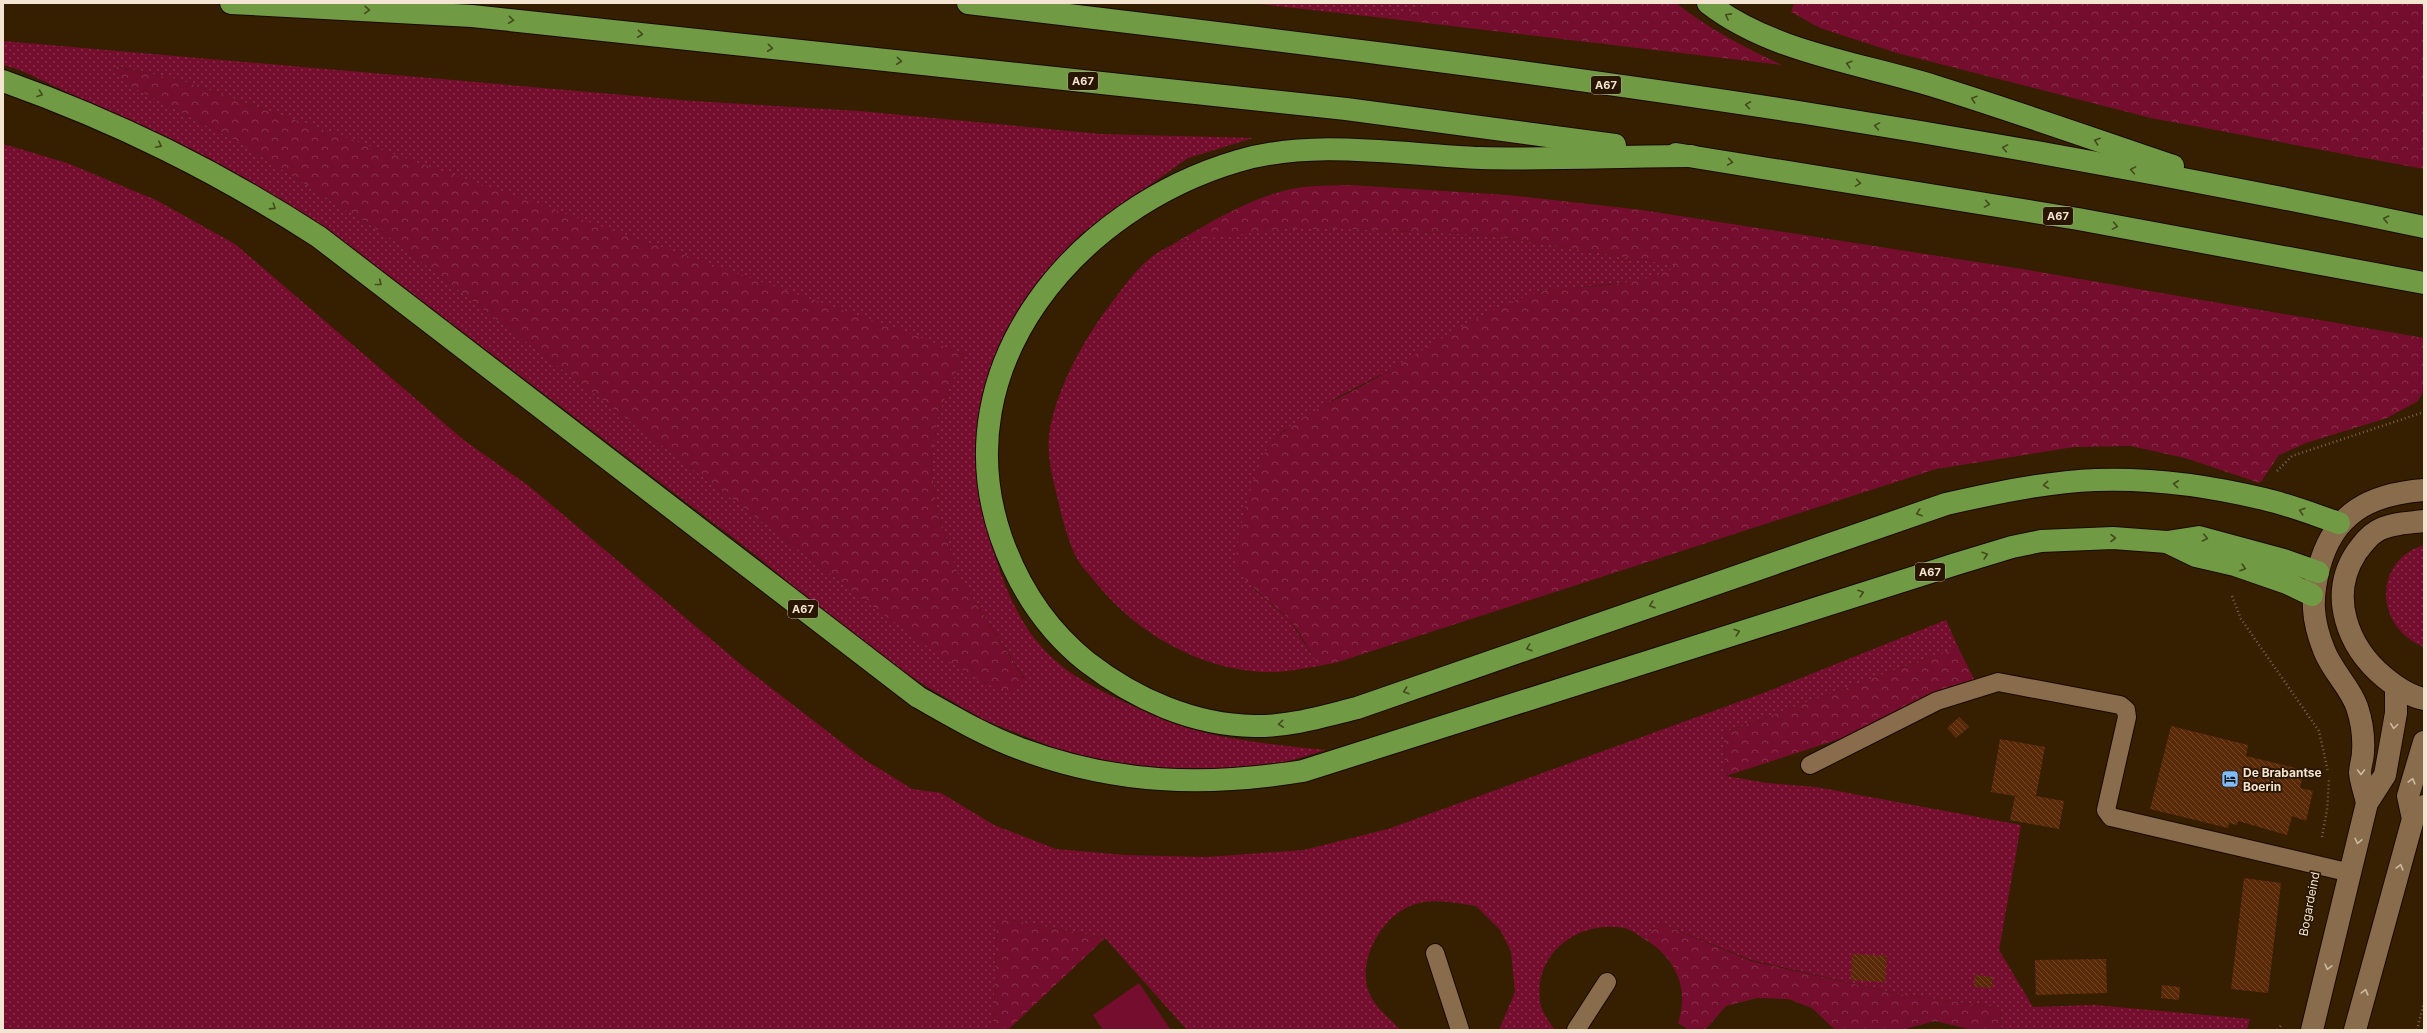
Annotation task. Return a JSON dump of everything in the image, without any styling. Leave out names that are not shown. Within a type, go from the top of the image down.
[{"type":"highway","name":"A67","points":[[230,3],[480,17],[1346,109],[1692,156],[2078,219],[2424,283]]},
{"type":"highway","name":"A67","points":[[968,3],[1368,51],[1790,111],[2240,189],[2424,227]]},
{"type":"highway","name":"A67","points":[[1708,3],[1747,26],[1817,55],[1933,86],[2240,189]]},
{"type":"highway","name":"A67","points":[[3,81],[83,111],[144,137],[201,166],[265,202],[326,242],[918,697],[990,736],[1021,749],[1103,772],[1185,782],[1263,778],[1303,771],[1707,641],[2012,546],[2041,542],[2113,538],[2167,542],[2199,537],[2284,560],[2318,572]]},
{"type":"highway","name":"A67","points":[[1692,156],[1483,158],[1316,149],[1274,153],[1238,161],[1162,191],[1130,210],[1097,236],[1068,262],[1045,290],[1022,323],[996,390],[989,424],[988,468],[992,511],[1012,568],[1052,630],[1108,678],[1160,706],[1193,717],[1230,724],[1256,726],[1285,724],[1357,708],[1946,504],[1988,495],[2039,486],[2096,480],[2150,481],[2208,488],[2265,499],[2340,523]]},
{"type":"highway","name":"A67","points":[[2167,542],[2196,556],[2242,567],[2287,583],[2312,595]]},
{"type":"main road","points":[[2367,802],[2360,774],[2363,735],[2357,706],[2324,650],[2315,621],[2312,595],[2325,548],[2340,523],[2366,504],[2388,495],[2424,490]]},
{"type":"main road","points":[[2424,520],[2391,526],[2377,531],[2364,542],[2351,561],[2344,583],[2342,607],[2348,629],[2357,649],[2375,670],[2396,687],[2424,699]]},
{"type":"main road","points":[[2318,572],[2344,583]]},
{"type":"main road","points":[[2312,1030],[2367,802],[2385,775],[2396,713],[2396,687]]},
{"type":"main road","points":[[2355,1030],[2418,813],[2408,796],[2424,742]]},
{"type":"lane","points":[[1810,765],[1937,701],[1998,682],[2120,705],[2126,710],[2127,717],[2106,810],[2111,817],[2351,873]]},
{"type":"lane","points":[[1435,953],[1460,1030]]},
{"type":"lane","points":[[1576,1030],[1607,982]]},
{"type":"path","name":"Bogardeind","points":[[2308,911],[2328,810],[2329,776]]},
{"type":"path","points":[[2417,1030],[2424,1003]]},
{"type":"path","points":[[2278,1030],[2282,1024]]},
{"type":"green space","points":[[1251,3],[1431,3],[1414,11],[1384,18]]},
{"type":"green space","points":[[1431,3],[1676,3],[1727,37],[1782,65],[1384,18],[1414,11]]},
{"type":"green space","points":[[1794,3],[2424,3],[2424,169],[2151,118],[1897,53],[1820,28],[1791,12]]},
{"type":"green space","points":[[3,41],[693,101],[859,111],[1101,134],[1253,138],[1188,158],[1082,233],[1067,248],[1037,289],[979,434],[979,480],[986,527],[1003,579],[1013,603],[1032,635],[1056,662],[1095,688],[1130,705],[1174,723],[1205,733],[1247,741],[1326,750],[1262,769],[1169,769],[1120,766],[1060,750],[984,720],[929,688],[869,649],[753,553],[339,238],[217,163],[20,70],[3,65]],"holes":[[[115,66],[180,80],[964,354],[939,412],[931,459],[938,513],[959,577],[1025,679],[986,684],[933,650],[859,596],[389,237],[238,142],[125,83]]]},
{"type":"green space","points":[[114,66],[180,80],[906,332],[964,354],[939,412],[931,459],[938,513],[959,577],[1025,680],[1020,687],[1012,691],[998,689],[980,680],[935,652],[859,596],[389,237],[238,142],[125,83],[120,78]]},
{"type":"green space","points":[[3,144],[67,163],[156,200],[235,244],[465,441],[529,486],[744,667],[862,758],[912,789],[941,793],[994,825],[1056,849],[1125,855],[1206,857],[1304,850],[1388,829],[1766,692],[1946,620],[1958,647],[1723,733],[1726,776],[1767,783],[1816,787],[2021,825],[1999,950],[2033,1007],[2094,1005],[2250,1019],[2247,1030],[2000,1030],[2001,1008],[1899,994],[1751,960],[1660,923],[1643,938],[1624,928],[1606,927],[1590,929],[1574,936],[1561,945],[1550,957],[1543,971],[1539,988],[1542,1009],[1555,1030],[1499,1030],[1515,992],[1511,951],[1500,930],[1476,906],[1435,901],[1418,903],[1399,912],[1381,930],[1369,953],[1366,966],[1368,990],[1378,1007],[1401,1030],[1187,1030],[1105,938],[1006,919],[997,924],[993,1030],[3,1030]]},
{"type":"green space","points":[[1349,185],[1508,195],[1642,210],[2022,269],[2424,338],[2424,390],[2418,401],[2387,418],[2306,443],[2279,455],[2260,483],[2185,458],[2131,446],[2074,447],[1936,469],[1338,662],[1319,666],[1288,618],[1251,586],[1245,579],[1237,564],[1239,538],[1247,501],[1260,464],[1272,442],[1282,432],[1318,409],[1390,370],[1452,332],[1516,300],[1547,290],[1626,283],[1653,277],[1678,266],[1488,235],[1347,229],[1282,229],[1188,241],[1165,249],[1239,207],[1271,195],[1302,187]]},
{"type":"green space","points":[[1282,229],[1347,229],[1488,235],[1679,266],[1659,276],[1633,282],[1541,291],[1338,397],[1283,431],[1271,443],[1253,589],[1289,619],[1319,666],[1284,671],[1263,672],[1216,664],[1193,656],[1150,633],[1113,602],[1083,568],[1073,550],[1063,521],[1054,484],[1050,460],[1049,436],[1056,404],[1077,356],[1104,313],[1147,260],[1166,248],[1192,240],[1222,235]]},
{"type":"green space","points":[[2424,545],[2424,647],[2408,638],[2396,625],[2389,611],[2386,595],[2388,579],[2395,565],[2407,553]]},
{"type":"green space","points":[[1958,647],[1981,693],[1726,776],[1723,733]]},
{"type":"green space","points":[[1006,919],[1105,938],[1008,1030],[993,1030],[997,924],[999,921]]},
{"type":"green space","points":[[1660,923],[1751,961],[1899,994],[2001,1008],[2000,1030],[1972,1030],[1935,1021],[1902,1030],[1835,1030],[1812,1008],[1788,999],[1757,998],[1726,1006],[1705,1030],[1689,1030],[1678,1023],[1682,997],[1681,985],[1677,974],[1664,954],[1643,938]]},
{"type":"green space","points":[[1139,983],[1171,1030],[1103,1030],[1093,1015]]},
{"type":"building","points":[[1959,717],[1969,727],[1956,738],[1947,728]]},
{"type":"building","name":"De Brabantse Boerin","points":[[2171,726],[2248,745],[2246,756],[2304,770],[2300,788],[2313,791],[2306,821],[2292,816],[2287,835],[2238,821],[2237,825],[2229,823],[2228,828],[2150,809]]},
{"type":"building","points":[[2000,739],[2045,747],[2036,796],[2064,801],[2059,829],[2010,820],[2015,796],[1991,792]]},
{"type":"building","points":[[2244,878],[2281,883],[2268,993],[2231,989]]},
{"type":"building","points":[[1852,954],[1887,956],[1885,982],[1851,980]]},
{"type":"building","points":[[2106,959],[2107,993],[2036,995],[2035,960]]},
{"type":"building","points":[[1975,975],[1993,977],[1992,988],[1974,987]]},
{"type":"building","points":[[2162,985],[2180,987],[2179,1000],[2161,998]]},
{"type":"place","name":"De Brabantse Boerin","points":[[2230,779]]}]
